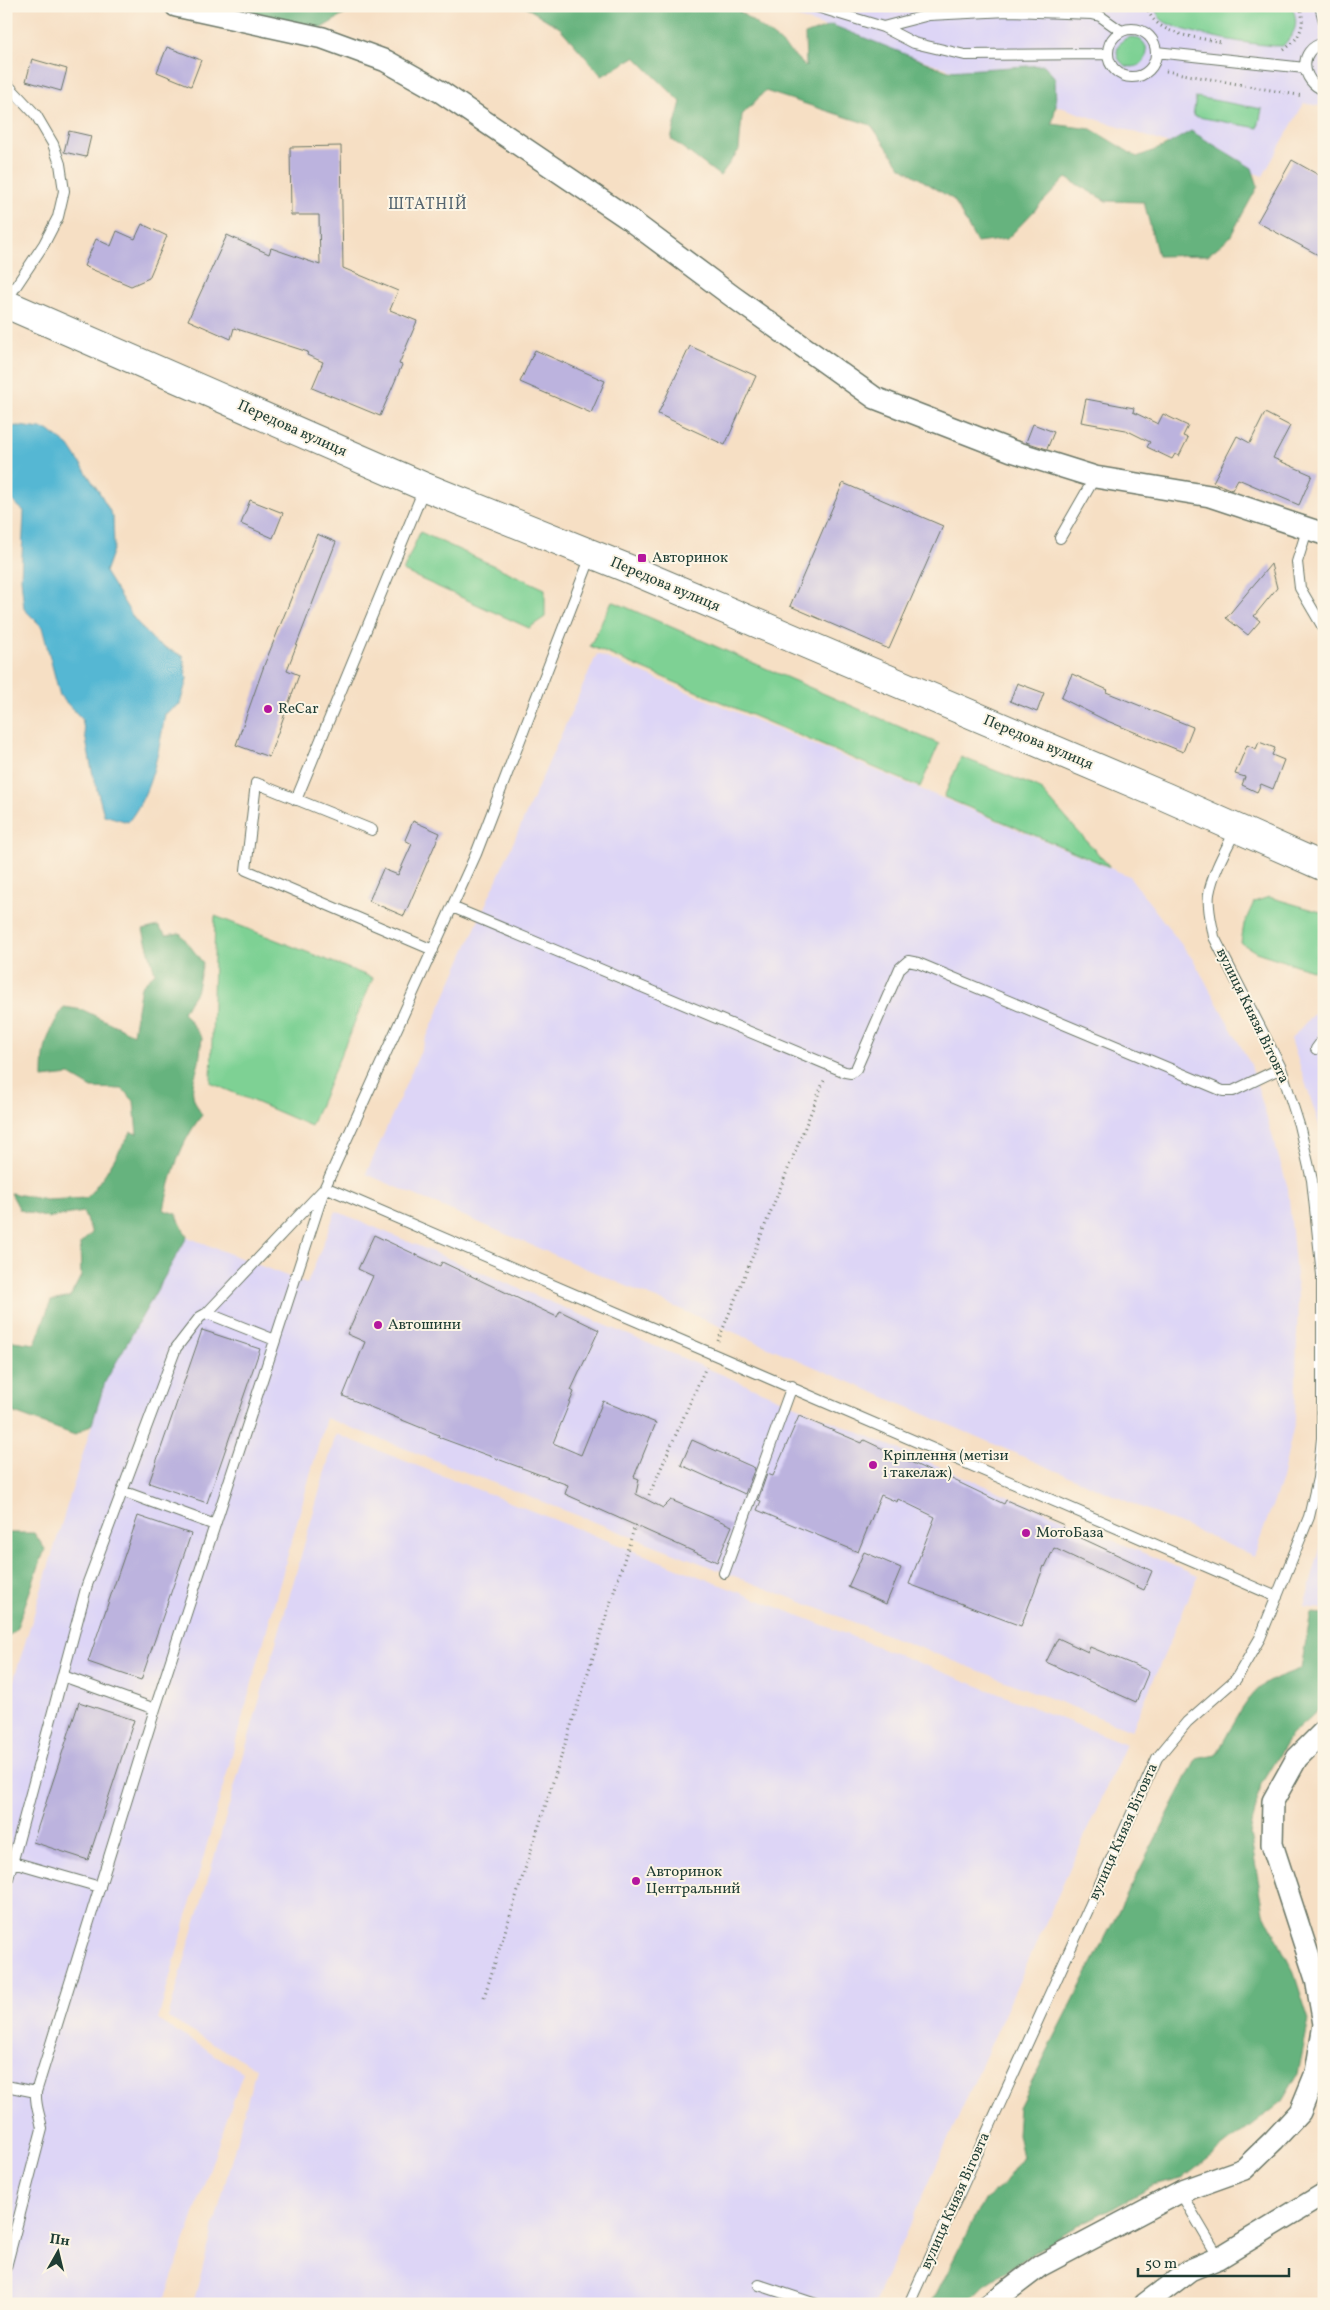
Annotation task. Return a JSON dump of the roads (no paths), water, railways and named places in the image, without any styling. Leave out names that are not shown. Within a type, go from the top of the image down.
[{"type":"street","points":[[176,6],[323,38],[386,61],[441,92],[626,217],[732,296],[875,398],[1012,450],[1095,477],[1210,496],[1315,532]]},
{"type":"street","name":"Передова вулиця","points":[[6,302],[425,487],[592,554],[1324,867]]},
{"type":"street","points":[[990,2304],[1040,2266],[1180,2192],[1244,2169],[1300,2112],[1316,2073],[1324,2024],[1316,1978],[1272,1844],[1273,1801],[1297,1758],[1324,1731]]},
{"type":"street","points":[[1145,2304],[1190,2270],[1219,2258],[1324,2194]]},
{"type":"lane","points":[[814,6],[883,27],[914,43],[966,55],[1107,54]]},
{"type":"lane","points":[[1313,6],[1322,14]]},
{"type":"lane","points":[[883,27],[928,15],[1008,11],[1100,16],[1121,31]]},
{"type":"lane","points":[[1140,30],[1154,43],[1156,52],[1154,63],[1148,72],[1138,77],[1127,78],[1117,74],[1110,65],[1107,54],[1114,37],[1121,31],[1140,30]]},
{"type":"lane","points":[[1324,43],[1311,50],[1306,59],[1305,68],[1308,79],[1316,87],[1324,90]]},
{"type":"lane","points":[[1156,52],[1305,68]]},
{"type":"lane","points":[[6,83],[36,115],[54,144],[60,164],[64,191],[58,217],[6,302]]},
{"type":"lane","points":[[1060,538],[1095,477]]},
{"type":"lane","points":[[296,800],[425,487]]},
{"type":"lane","points":[[1315,532],[1297,562],[1300,588],[1324,629]]},
{"type":"lane","points":[[6,2267],[42,2129],[40,2116],[35,2106],[36,2092],[155,1709],[325,1188],[476,854],[592,554]]},
{"type":"lane","points":[[372,830],[256,783],[246,870],[432,950]]},
{"type":"lane","name":"вулиця Князя Вітовта","points":[[909,2304],[1157,1758],[1187,1722],[1236,1678],[1260,1638],[1309,1517],[1318,1478],[1322,1438],[1322,1275],[1312,1180],[1299,1125],[1281,1068],[1214,937],[1211,920],[1209,896],[1211,888],[1215,874],[1236,828]]},
{"type":"lane","points":[[452,907],[830,1066],[851,1073],[856,1069],[900,968],[908,961],[918,963],[1223,1091],[1233,1091],[1281,1068]]},
{"type":"lane","points":[[1316,1049],[1324,1038]]},
{"type":"lane","points":[[6,1886],[87,1585],[176,1348],[200,1317],[207,1313],[325,1188]]},
{"type":"lane","points":[[325,1188],[792,1386],[1277,1597]]},
{"type":"lane","points":[[207,1313],[275,1340]]},
{"type":"lane","points":[[724,1573],[792,1386]]},
{"type":"lane","points":[[122,1491],[215,1525]]},
{"type":"lane","points":[[63,1676],[155,1709]]},
{"type":"lane","points":[[13,1862],[100,1887]]},
{"type":"lane","points":[[6,2086],[36,2092]]},
{"type":"lane","points":[[1180,2192],[1219,2258]]},
{"type":"lane","points":[[759,2285],[816,2304]]},
{"type":"water","points":[[19,426],[48,430],[69,446],[113,517],[114,547],[105,572],[135,620],[157,644],[183,656],[187,679],[180,704],[165,714],[157,757],[149,784],[143,798],[128,822],[104,815],[92,771],[82,719],[60,696],[42,627],[24,609],[21,578],[24,511],[6,496],[6,427]]},
{"type":"place","name":"Авторинок","points":[[642,558]]},
{"type":"place","name":"ReCar","points":[[268,709]]},
{"type":"place","name":"Автошини","points":[[378,1325]]},
{"type":"place","name":"Кріплення (метізи і такелаж)","points":[[873,1465]]},
{"type":"place","name":"МотоБаза","points":[[1026,1533]]},
{"type":"place","name":"Авторинок Центральний","points":[[636,1881]]},
{"type":"district","name":"ШТАТНІЙ","points":[[428,205]]}]
